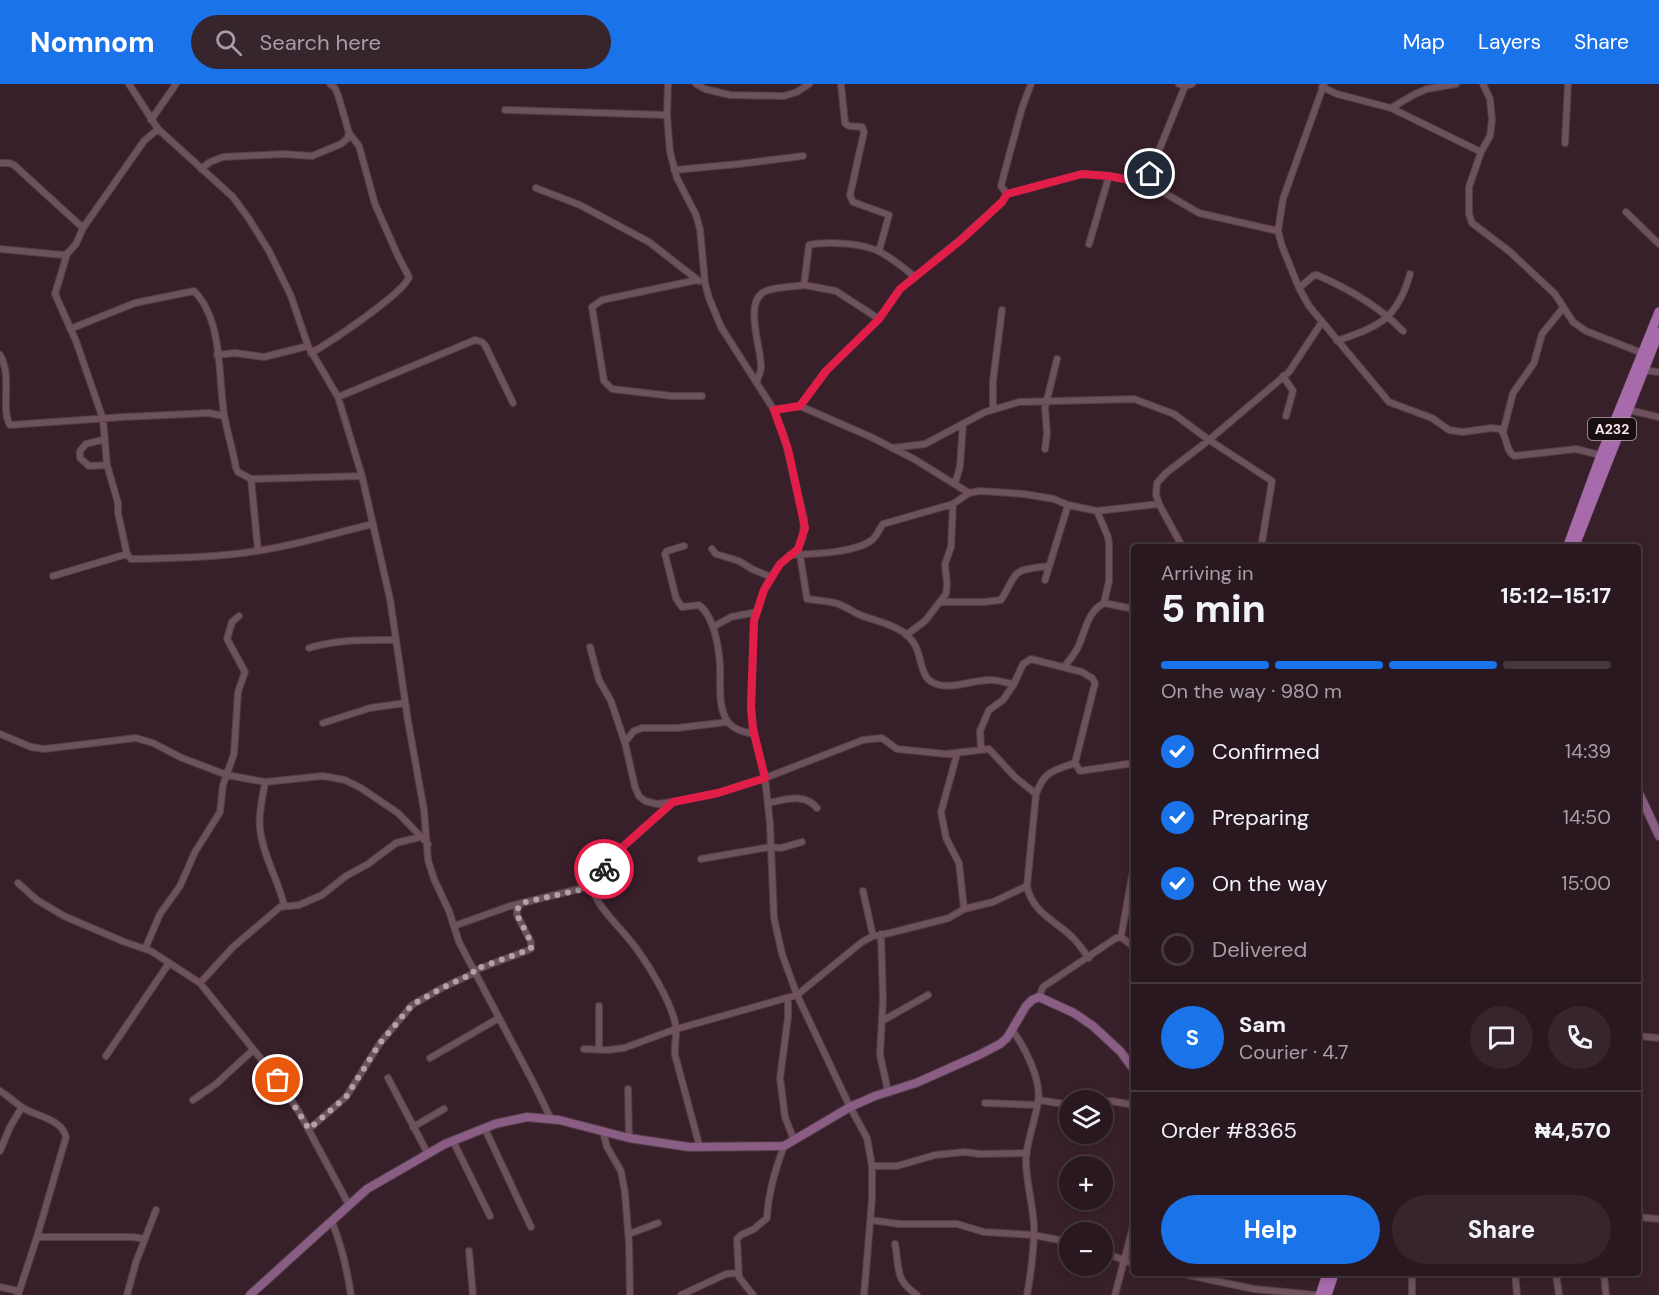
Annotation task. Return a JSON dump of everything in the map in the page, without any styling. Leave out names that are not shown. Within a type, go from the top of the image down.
[{"type":"main road","name":"A232","points":[[1575,544],[1604,456],[1629,410],[1640,370],[1642,353],[1659,312]]},
{"type":"main road","name":"A232","points":[[1569,544],[1640,370],[1659,332]]},
{"type":"main road","points":[[1318,1295],[1327,1276]]},
{"type":"main road","points":[[1327,1295],[1333,1276]]},
{"type":"street","points":[[129,84],[158,129],[233,197],[269,251],[291,296],[311,353],[338,397],[362,476],[390,599],[429,860],[434,879],[474,972],[551,1119]]},
{"type":"street","points":[[151,120],[176,84]]},
{"type":"street","points":[[311,353],[333,341],[389,300],[409,277],[375,204],[359,146],[349,133],[338,95],[330,84]]},
{"type":"street","points":[[668,84],[667,116],[670,152],[674,170],[696,215],[700,229],[705,283],[721,327],[774,410],[786,443],[804,519],[805,528],[798,549],[771,577],[764,590],[754,621],[750,687],[754,734],[765,778],[768,803],[776,931],[797,995],[867,1138],[872,1166],[871,1220],[864,1295]]},
{"type":"street","points":[[696,84],[705,89],[729,95],[784,96],[797,92],[809,84]]},
{"type":"street","points":[[841,84],[845,123],[849,126],[862,127],[864,132],[850,199],[890,215],[879,251]]},
{"type":"street","points":[[1007,194],[1001,186],[1022,108],[1031,84]]},
{"type":"street","points":[[1149,184],[1153,165],[1182,85],[1192,84]]},
{"type":"street","points":[[1314,84],[1323,85],[1337,94],[1391,108],[1481,152]]},
{"type":"street","points":[[1391,108],[1427,89],[1456,84]]},
{"type":"street","points":[[1483,84],[1490,99],[1492,120],[1490,136],[1481,152],[1469,187],[1470,219],[1480,230],[1509,251],[1555,294],[1573,322],[1586,331],[1642,353]]},
{"type":"street","points":[[1565,143],[1568,84]]},
{"type":"street","points":[[1323,85],[1283,199],[1278,231],[1299,288],[1309,306],[1389,402],[1431,418],[1449,430],[1463,432],[1496,428],[1503,432]]},
{"type":"street","points":[[505,110],[667,116]]},
{"type":"street","points":[[158,129],[144,141],[83,228],[76,244],[68,254],[55,294],[103,419],[107,465],[118,503],[127,554],[131,559],[215,557],[258,551],[373,524]]},
{"type":"street","points":[[201,169],[210,162],[223,158],[283,154],[312,156],[341,144],[347,139],[349,133]]},
{"type":"street","points":[[674,170],[739,165],[802,156]]},
{"type":"street","points":[[0,164],[15,165],[83,228]]},
{"type":"street","points":[[800,406],[826,371],[879,319],[900,289],[994,210],[1007,194],[1082,174],[1109,176],[1149,184],[1199,213],[1278,231]]},
{"type":"street","points":[[1089,244],[1109,176]]},
{"type":"street","points":[[536,188],[580,206],[650,242],[697,280],[705,283]]},
{"type":"street","points":[[1626,212],[1659,244]]},
{"type":"street","points":[[804,285],[811,244],[838,244],[879,251],[915,277]]},
{"type":"street","points":[[0,249],[53,255],[68,254]]},
{"type":"street","points":[[1337,341],[1384,321],[1405,290],[1410,274]]},
{"type":"street","points":[[1299,288],[1317,275],[1365,299],[1389,316],[1403,331]]},
{"type":"street","points":[[697,280],[602,300],[592,307],[604,381],[612,389],[672,396],[702,396]]},
{"type":"street","points":[[757,381],[761,367],[754,308],[761,293],[804,285],[836,291],[879,319]]},
{"type":"street","points":[[70,329],[135,303],[194,291],[204,301],[212,318],[224,416],[236,468],[243,476],[251,479],[362,476]]},
{"type":"street","points":[[1563,308],[1542,334],[1534,363],[1513,393],[1503,432],[1509,452],[1514,456],[1576,449],[1604,456]]},
{"type":"street","points":[[993,409],[993,381],[1002,310]]},
{"type":"street","points":[[1181,544],[1159,504],[1156,495],[1157,483],[1166,473],[1289,372],[1322,322]]},
{"type":"street","points":[[338,397],[475,340],[480,340],[485,345],[513,403]]},
{"type":"street","points":[[217,355],[235,353],[264,357],[308,346]]},
{"type":"street","points":[[0,355],[4,362],[5,378],[0,409],[2,417],[10,425],[209,413],[224,416]]},
{"type":"street","points":[[1045,449],[1047,434],[1045,408],[1057,359]]},
{"type":"street","points":[[1640,370],[1659,372]]},
{"type":"street","points":[[1282,376],[1293,391],[1286,416]]},
{"type":"street","points":[[892,448],[926,444],[993,409],[1019,402],[1134,399],[1173,414],[1272,481],[1263,544]]},
{"type":"street","points":[[774,410],[800,406],[929,467],[969,493]]},
{"type":"street","points":[[1629,410],[1659,417]]},
{"type":"street","points":[[954,484],[960,466],[963,424]]},
{"type":"street","points":[[105,439],[86,444],[80,451],[80,458],[89,466],[107,465]]},
{"type":"street","points":[[251,479],[258,551]]},
{"type":"street","points":[[790,555],[830,553],[864,545],[875,538],[883,524],[953,504],[969,493],[980,491],[1024,494],[1097,511],[1159,504]]},
{"type":"street","points":[[906,635],[926,621],[946,594],[945,564],[951,547],[953,504]]},
{"type":"street","points":[[1046,580],[1068,505]]},
{"type":"street","points":[[1097,511],[1108,537],[1110,581],[1104,603]]},
{"type":"street","points":[[684,546],[667,551],[665,554],[676,598],[682,607],[701,606],[713,627],[720,664],[722,709],[728,722],[736,729],[754,734]]},
{"type":"street","points":[[712,549],[721,556],[739,561],[771,577]]},
{"type":"street","points":[[53,576],[127,554]]},
{"type":"street","points":[[800,555],[807,599],[836,603],[893,626],[914,642],[926,678],[932,682],[942,685],[992,680],[1014,684]]},
{"type":"street","points":[[941,602],[1001,600],[1013,576],[1022,569],[1049,566]]},
{"type":"street","points":[[1065,666],[1077,649],[1086,624],[1097,607],[1104,603],[1131,608]]},
{"type":"street","points":[[713,627],[731,617],[757,612]]},
{"type":"street","points":[[145,949],[160,914],[180,886],[195,852],[220,812],[223,785],[234,754],[238,692],[245,679],[245,672],[227,639],[232,622],[238,616]]},
{"type":"street","points":[[309,648],[324,643],[347,640],[396,640]]},
{"type":"street","points":[[590,647],[599,680],[611,701],[625,743],[635,787],[639,796],[651,803],[673,802],[718,793],[765,778],[863,740],[876,738],[887,740],[897,749],[957,754],[981,749],[991,750],[1015,777],[1036,794]]},
{"type":"street","points":[[981,749],[980,731],[989,710],[1003,700],[1028,659],[1065,666],[1082,672],[1092,678],[1095,683],[1075,763],[1080,771],[1131,764]]},
{"type":"street","points":[[323,723],[370,708],[405,703]]},
{"type":"street","points":[[625,743],[634,731],[642,728],[677,728],[728,722]]},
{"type":"street","points":[[0,734],[31,747],[44,749],[136,738],[227,775],[265,782],[323,776],[345,780],[398,813],[428,844]]},
{"type":"street","points":[[957,754],[941,812],[946,838],[959,863],[964,909]]},
{"type":"street","points":[[1075,763],[1049,772],[1041,780],[1036,794],[1027,886],[1031,900],[1051,922],[1073,937],[1089,958]]},
{"type":"street","points":[[265,782],[260,825],[268,864],[284,905]]},
{"type":"street","points":[[1641,797],[1659,836]]},
{"type":"street","points":[[768,803],[802,798],[811,801],[817,808]]},
{"type":"street","points":[[454,926],[521,903],[591,886],[618,851],[673,802]]},
{"type":"street","points":[[200,983],[232,946],[284,905],[299,904],[322,895],[396,843],[420,837]]},
{"type":"street","points":[[701,859],[770,847],[780,848],[802,842]]},
{"type":"street","points":[[250,1295],[381,1179],[453,1141],[485,1128],[520,1118],[551,1119],[629,1138],[700,1148],[784,1146],[850,1107],[888,1091],[916,1083],[979,1055],[1000,1044],[1012,1030],[1026,1006],[1039,997],[1043,987],[1121,937],[1131,882]]},
{"type":"street","points":[[18,883],[37,900],[64,916],[145,949],[200,983],[278,1080],[309,1129],[349,1205]]},
{"type":"street","points":[[591,886],[597,901],[645,960],[672,1015],[676,1029],[675,1055],[700,1148]]},
{"type":"street","points":[[584,1049],[624,1048],[676,1029],[797,995],[862,942],[873,936],[949,918],[964,909],[993,902],[1027,886]]},
{"type":"street","points":[[863,891],[873,936]]},
{"type":"street","points":[[309,1129],[346,1097],[380,1043],[412,1005],[474,972],[531,949],[531,942],[517,915],[521,903]]},
{"type":"street","points":[[881,934],[880,1055],[888,1091]]},
{"type":"street","points":[[1121,937],[1131,944]]},
{"type":"street","points":[[106,1056],[169,963]]},
{"type":"street","points":[[882,1021],[928,995]]},
{"type":"street","points":[[1039,997],[1074,1013],[1093,1026],[1121,1052],[1131,1066]]},
{"type":"street","points":[[788,998],[788,1017],[780,1078],[785,1118],[794,1140]]},
{"type":"street","points":[[598,1006],[599,1050]]},
{"type":"street","points":[[430,1058],[499,1018]]},
{"type":"street","points":[[1012,1030],[1022,1043],[1032,1066],[1038,1103],[1027,1153],[1033,1235],[1027,1295]]},
{"type":"street","points":[[1641,1036],[1659,1038]]},
{"type":"street","points":[[192,1100],[216,1084],[253,1050]]},
{"type":"street","points":[[388,1078],[428,1154]]},
{"type":"street","points":[[628,1089],[629,1138]]},
{"type":"street","points":[[0,1091],[16,1100],[22,1107],[61,1127],[66,1137],[18,1293],[0,1287]]},
{"type":"street","points":[[1113,1101],[1131,1104]]},
{"type":"street","points":[[985,1103],[1059,1104]]},
{"type":"street","points":[[0,1152],[10,1127],[22,1107]]},
{"type":"street","points":[[413,1127],[444,1109]]},
{"type":"street","points":[[485,1128],[531,1227]]},
{"type":"street","points":[[603,1132],[607,1147],[621,1171],[625,1193],[629,1234],[630,1295]]},
{"type":"street","points":[[453,1141],[490,1216]]},
{"type":"street","points":[[753,1295],[738,1273],[737,1239],[767,1218],[768,1200],[776,1166],[784,1146]]},
{"type":"street","points":[[872,1166],[897,1166],[935,1155],[965,1152],[1027,1153]]},
{"type":"street","points":[[127,1295],[136,1262],[156,1210]]},
{"type":"street","points":[[1641,1216],[1659,1219]]},
{"type":"street","points":[[871,1220],[899,1224],[957,1224],[984,1232],[1033,1235],[1059,1240]]},
{"type":"street","points":[[332,1222],[342,1245],[351,1295]]},
{"type":"street","points":[[629,1234],[658,1223]]},
{"type":"street","points":[[1115,1295],[1131,1235]]},
{"type":"street","points":[[37,1237],[145,1239]]},
{"type":"street","points":[[895,1244],[900,1280],[917,1295]]},
{"type":"street","points":[[469,1251],[473,1295]]},
{"type":"street","points":[[1113,1256],[1131,1263]]},
{"type":"street","points":[[681,1295],[726,1274],[738,1273]]},
{"type":"street","points":[[1193,1276],[1254,1289],[1318,1295]]},
{"type":"street","points":[[1412,1276],[1412,1295]]},
{"type":"street","points":[[1515,1276],[1517,1295]]},
{"type":"street","points":[[1556,1276],[1559,1295]]},
{"type":"street","points":[[1604,1276],[1606,1295]]},
{"type":"way so far","points":[[278,1080],[309,1129],[346,1097],[380,1043],[412,1005],[474,973],[473,970],[531,949],[531,942],[517,915],[521,903],[584,889],[591,886],[604,869]]},
{"type":"route","points":[[604,869],[618,851],[673,802],[718,793],[765,778],[753,729],[751,707],[754,621],[764,590],[771,577],[780,564],[798,549],[805,528],[788,449],[774,410],[800,406],[826,371],[879,319],[900,289],[961,240],[1002,202],[1007,194],[1082,174],[1109,176],[1149,184],[1150,174]]}]
